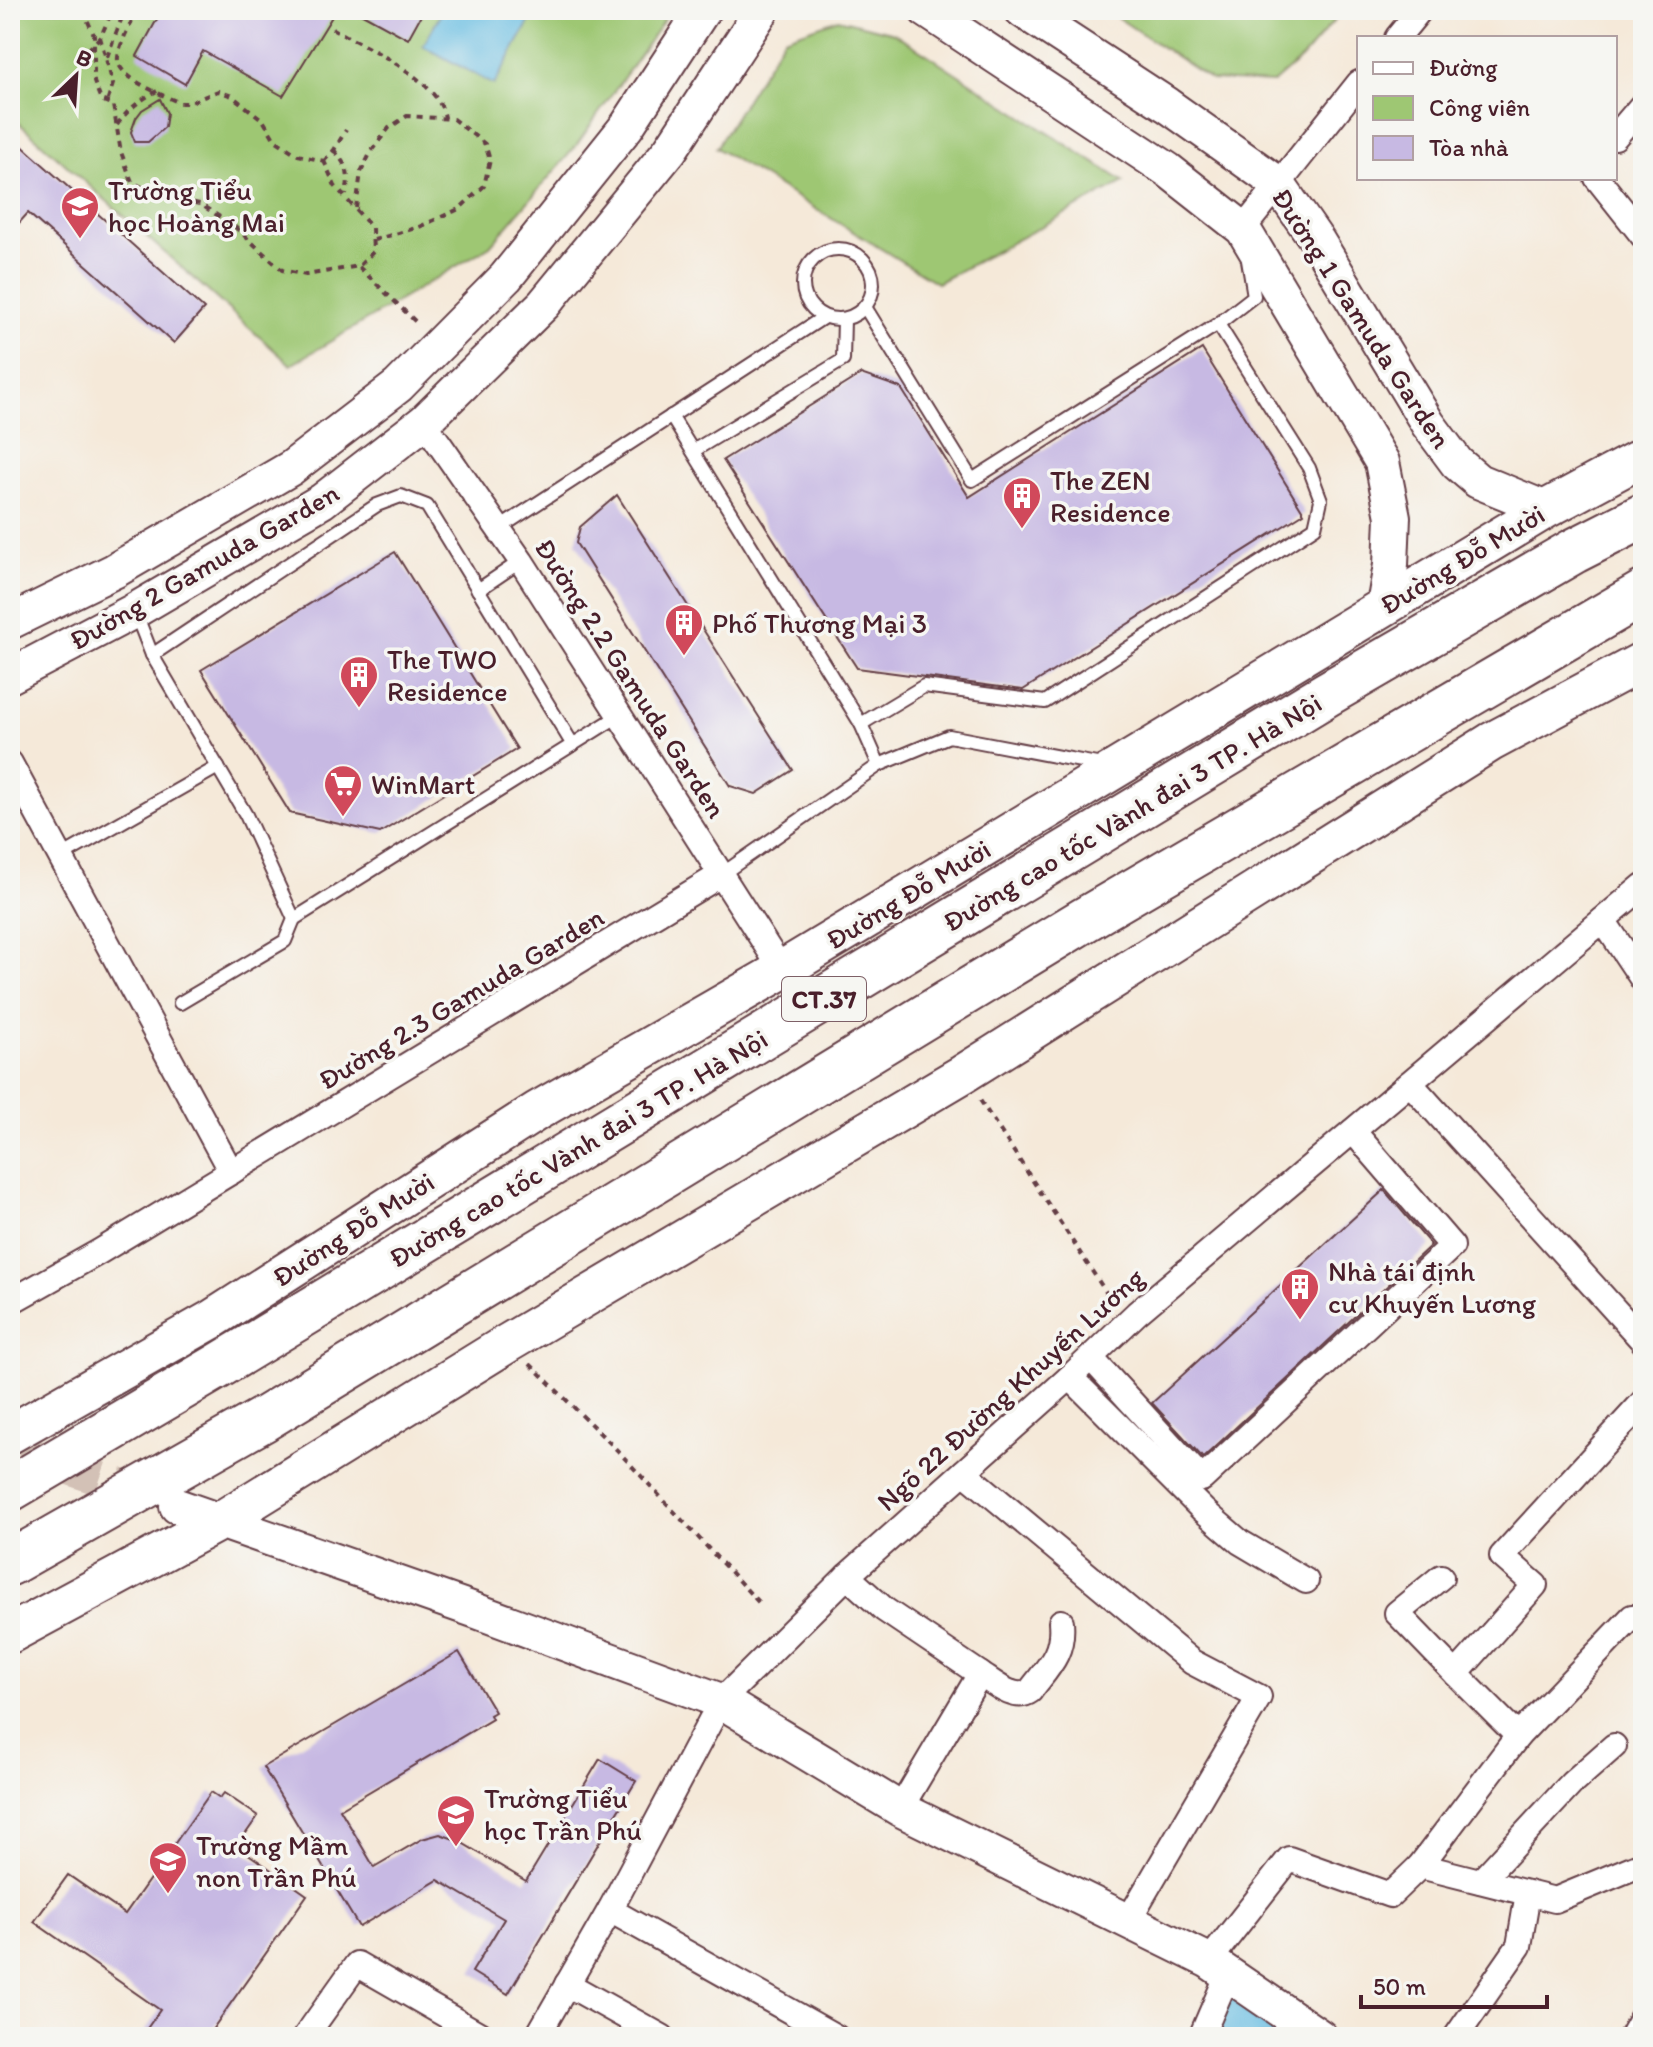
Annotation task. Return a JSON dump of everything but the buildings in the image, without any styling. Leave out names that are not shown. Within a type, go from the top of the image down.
[{"type":"highway","name":"Đường cao tốc Vành đai 3 TP. Hà Nội","points":[[12,1455],[245,1351],[1327,694],[1574,551],[1643,516]]},
{"type":"highway","name":"CT.37","points":[[10,1563],[264,1419],[1084,920],[1643,593]]},
{"type":"main road","name":"Đường Đỗ Mười","points":[[12,1455],[211,1320],[537,1111],[782,970],[1546,509],[1643,457]]},
{"type":"main road","points":[[10,1634],[220,1521],[508,1343],[963,1074],[1491,742],[1643,661]]},
{"type":"street","name":"Đường 2 Gamuda Garden","points":[[10,622],[114,571],[291,468],[398,386],[506,277],[627,126],[703,10]]},
{"type":"street","name":"Đường 1 Gamuda Garden","points":[[926,10],[1157,163],[1243,229],[1382,462],[1393,517],[1391,565],[1384,606]]},
{"type":"street","name":"Đường 1 Gamuda Garden","points":[[1022,10],[1167,105],[1277,183],[1318,242],[1428,424],[1457,463],[1478,481],[1546,509]]},
{"type":"street","points":[[1399,36],[1420,10]]},
{"type":"street","name":"Đường 2 Gamuda Garden","points":[[10,676],[134,611],[337,512],[544,304],[670,150],[764,13]]},
{"type":"street","points":[[1243,229],[1357,85]]},
{"type":"street","points":[[1617,135],[1643,104]]},
{"type":"street","points":[[1599,180],[1643,236]]},
{"type":"street","points":[[398,386],[424,422]]},
{"type":"street","name":"Đường 2.2 Gamuda Garden","points":[[424,422],[521,561],[621,714],[782,970]]},
{"type":"street","points":[[10,763],[231,1172]]},
{"type":"street","name":"Đường 2.3 Gamuda Garden","points":[[10,1302],[231,1172],[722,874]]},
{"type":"street","name":"Ngõ 22 Đường Khuyến Lương","points":[[537,2037],[610,1910],[721,1701],[847,1576],[1127,1323],[1643,886]]},
{"type":"street","points":[[1603,920],[1643,980]]},
{"type":"street","points":[[1410,1083],[1643,1341]]},
{"type":"street","points":[[1091,1358],[1202,1479],[1452,1246],[1353,1131]]},
{"type":"street","points":[[1070,1377],[1203,1510],[1240,1542],[1306,1581]]},
{"type":"street","points":[[1456,1674],[1535,1585],[1502,1556],[1643,1402]]},
{"type":"street","points":[[964,1472],[1192,1662],[1259,1697],[1129,1919]]},
{"type":"street","points":[[177,1506],[721,1701],[900,1809],[1129,1919],[1218,1967],[1320,2037]]},
{"type":"street","points":[[847,1576],[885,1610],[1014,1694],[1024,1695],[1030,1691],[1059,1654],[1061,1622]]},
{"type":"street","points":[[1441,1577],[1397,1613],[1518,1736]]},
{"type":"street","points":[[1201,2037],[1218,1967],[1289,1859],[1390,1895],[1420,1866],[1518,1736],[1632,1617]]},
{"type":"street","points":[[900,1809],[980,1674]]},
{"type":"street","points":[[1481,1881],[1572,1783],[1614,1746]]},
{"type":"street","points":[[1420,1866],[1555,1900],[1637,1866],[1643,1869]]},
{"type":"street","points":[[1456,2037],[1519,1946],[1528,1893]]},
{"type":"street","points":[[610,1910],[836,2037]]},
{"type":"street","points":[[305,2037],[357,1964],[484,2037]]},
{"type":"street","points":[[567,1984],[662,2037]]},
{"type":"lane","points":[[865,307],[972,480],[1218,324],[1254,296],[1243,229]]},
{"type":"lane","points":[[837,249],[851,251],[862,258],[874,282],[872,296],[865,307],[856,315],[844,319],[824,317],[813,309],[805,298],[803,284],[805,271],[813,260],[824,252],[837,249]]},
{"type":"lane","points":[[498,529],[824,317]]},
{"type":"lane","points":[[693,451],[843,360],[844,319]]},
{"type":"lane","points":[[861,724],[924,686],[1045,702],[1315,527],[1321,500],[1309,468],[1218,324]]},
{"type":"lane","points":[[671,416],[861,724],[879,765]]},
{"type":"lane","points":[[152,655],[337,512],[377,505],[401,496],[427,506],[573,745]]},
{"type":"lane","points":[[478,590],[521,561]]},
{"type":"lane","points":[[134,611],[152,655],[246,815],[294,919]]},
{"type":"lane","points":[[180,1003],[285,941],[294,919],[621,714]]},
{"type":"lane","points":[[722,874],[879,765],[949,736],[1117,767]]},
{"type":"lane","points":[[60,857],[218,767]]},
{"type":"path","points":[[81,10],[94,35],[90,48],[94,82],[101,100],[113,105],[132,182],[145,192],[176,203],[200,204],[235,227],[255,250],[282,270],[307,276],[359,266],[373,252],[372,228],[335,186],[324,161]]},
{"type":"path","points":[[137,10],[118,56],[119,67],[126,76],[180,103],[189,103],[218,91],[232,96],[263,120],[275,140],[298,155],[324,161]]},
{"type":"path","points":[[90,48],[100,37],[109,18],[126,11]]},
{"type":"path","points":[[106,58],[126,11]]},
{"type":"path","points":[[332,28],[428,86],[444,109],[445,118]]},
{"type":"path","points":[[100,37],[113,84],[107,103]]},
{"type":"path","points":[[116,127],[133,106],[157,91]]},
{"type":"path","points":[[110,118],[114,113]]},
{"type":"path","points":[[356,208],[361,172],[372,150],[389,128],[407,116],[453,119],[485,144],[490,160],[484,186],[459,209],[419,227],[374,240]]},
{"type":"path","points":[[324,161],[346,130]]},
{"type":"path","points":[[334,150],[347,167],[349,178],[345,197]]},
{"type":"path","points":[[359,266],[440,346]]},
{"type":"path","points":[[299,269],[307,276]]},
{"type":"path","points":[[963,1074],[1127,1323]]},
{"type":"path","points":[[508,1343],[617,1450],[761,1605]]},
{"type":"green space","points":[[10,10],[671,10],[576,146],[490,246],[291,365],[10,115]]},
{"type":"green space","points":[[1106,10],[1343,10],[1302,58],[1273,83],[1212,80]]},
{"type":"green space","points":[[838,19],[894,33],[1124,182],[937,283],[716,148],[784,38]]},
{"type":"water","points":[[443,10],[536,10],[494,85],[423,46]]},
{"type":"water","points":[[1231,1992],[1310,2037],[1208,2037]]},
{"type":"tunnel","points":[[20,1451],[150,1496]]},
{"type":"place","name":"Trường Tiểu học Hoàng Mai","points":[[80,240]]},
{"type":"place","name":"The ZEN Residence","points":[[1022,530]]},
{"type":"place","name":"Phố Thương Mại 3","points":[[684,657]]},
{"type":"place","name":"The TWO Residence","points":[[359,709]]},
{"type":"place","name":"WinMart","points":[[343,818]]},
{"type":"place","name":"Nhà tái định cư Khuyến Lương","points":[[1300,1321]]},
{"type":"place","name":"Trường Tiểu học Trần Phú","points":[[456,1848]]},
{"type":"place","name":"Trường Mầm non Trần Phú","points":[[168,1895]]}]
